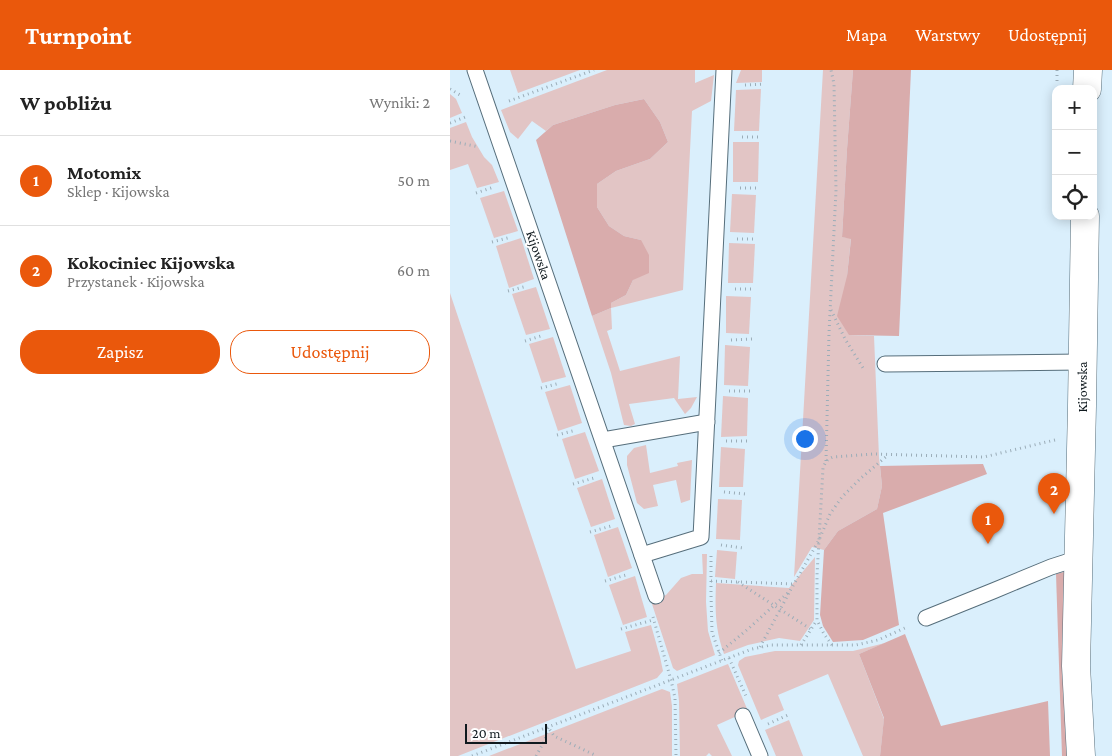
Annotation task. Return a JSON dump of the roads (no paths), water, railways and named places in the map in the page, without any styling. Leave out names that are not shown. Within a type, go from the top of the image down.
[{"type":"street","points":[[1088,70],[1088,85]]},
{"type":"street","name":"Kijowska","points":[[1081,756],[1076,666],[1085,220]]},
{"type":"lane","name":"Kijowska","points":[[475,70],[656,596]]},
{"type":"lane","points":[[642,554],[700,538],[724,70]]},
{"type":"lane","points":[[885,364],[1082,362]]},
{"type":"lane","points":[[603,440],[707,422]]},
{"type":"lane","points":[[926,618],[994,592],[1051,567],[1079,558]]},
{"type":"lane","points":[[743,716],[760,756]]},
{"type":"place","name":"Kokociniec Kijowska","points":[[1054,514]]},
{"type":"place","name":"Motomix","points":[[988,544]]}]
